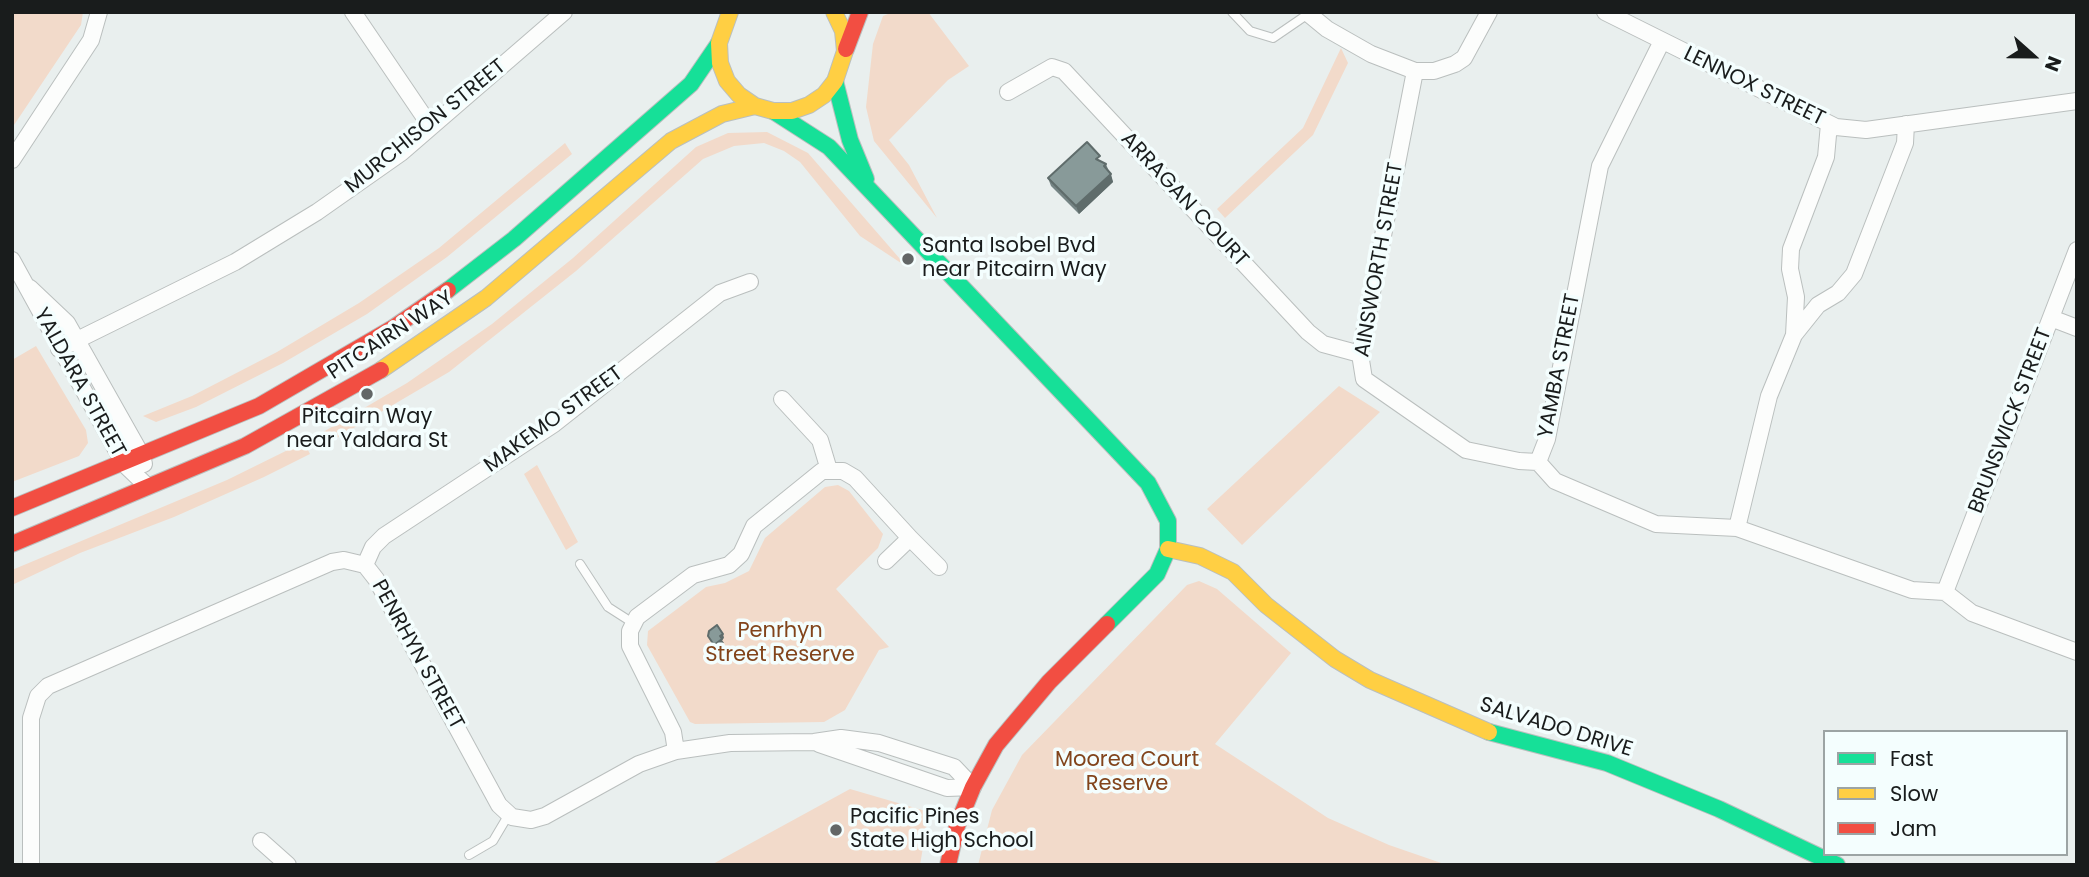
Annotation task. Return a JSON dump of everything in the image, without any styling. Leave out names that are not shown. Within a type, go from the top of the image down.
[{"type":"main road","name":"PITCAIRN WAY","points":[[12,508],[259,406],[393,328],[466,278],[691,84],[719,43],[730,12]]},
{"type":"main road","points":[[834,12],[843,31],[845,51]]},
{"type":"main road","points":[[719,43],[720,63],[727,80],[739,95],[755,106],[774,111],[792,111],[809,105],[824,95],[835,81],[860,12]]},
{"type":"main road","points":[[835,81],[850,140],[870,191]]},
{"type":"main road","name":"PITCAIRN WAY","points":[[12,544],[245,446],[350,390],[486,298],[671,141],[722,114],[755,106]]},
{"type":"main road","points":[[774,111],[829,148],[1148,483],[1164,510],[1169,532],[1168,549],[1157,574],[1016,718],[996,745],[973,787],[957,826],[948,865]]},
{"type":"main road","name":"SALVADO DRIVE","points":[[1168,549],[1200,555],[1233,572],[1266,606],[1335,659],[1370,680],[1493,734],[1607,763],[1719,809],[1837,865]]},
{"type":"street","points":[[12,160],[91,40],[99,12]]},
{"type":"street","points":[[353,12],[431,127]]},
{"type":"street","name":"MURCHISON STREET","points":[[59,349],[267,244],[371,175],[564,12]]},
{"type":"street","points":[[1310,14],[1350,44],[1415,71],[1444,69],[1464,58],[1489,12]]},
{"type":"street","name":"LENNOX STREET","points":[[1605,12],[1829,124],[1866,130],[2077,101]]},
{"type":"street","name":"YAMBA STREET","points":[[1662,41],[1600,166],[1547,439],[1538,462],[1555,481],[1656,524],[1737,528],[1912,590],[1945,592]]},
{"type":"street","name":"ARRAGAN COURT","points":[[1008,92],[1052,67],[1064,71],[1308,332],[1323,344],[1360,354]]},
{"type":"street","name":"AINSWORTH STREET","points":[[1415,71],[1360,354],[1364,379],[1373,388],[1455,443],[1478,453],[1538,462]]},
{"type":"street","points":[[1794,335],[1796,297],[1790,259],[1826,157],[1829,124]]},
{"type":"street","points":[[1737,528],[1769,396],[1794,335],[1818,305],[1838,293],[1854,274],[1905,143],[1906,124]]},
{"type":"street","name":"BRUNSWICK STREET","points":[[1945,592],[2077,250]]},
{"type":"street","name":"YALDARA STREET","points":[[12,260],[124,464],[146,486]]},
{"type":"street","name":"MAKEMO STREET","points":[[365,565],[373,547],[384,536],[554,424],[720,293],[750,282]]},
{"type":"street","name":"YALDARA STREET","points":[[28,287],[67,323],[78,340],[142,456],[146,486]]},
{"type":"street","points":[[2051,318],[2077,328]]},
{"type":"street","points":[[782,399],[820,440],[829,470]]},
{"type":"street","points":[[676,751],[673,732],[630,646],[633,623],[649,607],[693,575],[729,565],[741,554],[754,526],[816,474],[829,470],[843,471],[855,478],[939,567]]},
{"type":"street","points":[[886,561],[910,538]]},
{"type":"street","name":"PENRHYN STREET","points":[[30,865],[31,718],[38,696],[48,686],[332,562],[344,560],[365,565],[376,579],[499,805],[509,814]]},
{"type":"street","points":[[1945,592],[1972,613],[2077,652]]},
{"type":"street","points":[[509,814],[521,819],[545,816],[639,764],[676,751],[730,743],[814,742],[947,788],[973,787]]},
{"type":"street","points":[[261,841],[288,865]]},
{"type":"lane","points":[[1232,12],[1250,31],[1273,38],[1310,14]]},
{"type":"lane","points":[[580,564],[608,607],[633,623]]},
{"type":"lane","points":[[469,855],[493,841],[509,814]]},
{"type":"green space","points":[[12,12],[83,12],[81,25],[12,128]]},
{"type":"green space","points":[[893,12],[928,12],[969,66],[948,80],[889,140],[909,165],[937,218],[874,141],[866,107],[873,44],[883,16]]},
{"type":"green space","points":[[1341,48],[1348,63],[1313,135],[1225,218],[1217,209],[1303,128]]},
{"type":"green space","points":[[767,132],[808,153],[907,267],[860,236],[800,162],[784,151],[764,143],[734,146],[703,159],[576,271],[449,372],[323,446],[318,435],[407,383],[492,324],[573,258],[696,147],[728,133]]},
{"type":"green space","points":[[565,143],[572,154],[447,257],[367,314],[283,363],[196,407],[156,422],[143,416],[192,396],[277,352],[359,303],[439,248]]},
{"type":"green space","points":[[36,346],[86,430],[88,443],[79,456],[12,482],[12,360]]},
{"type":"green space","points":[[1339,386],[1380,412],[1242,545],[1207,509]]},
{"type":"green space","points":[[304,442],[310,454],[264,477],[174,517],[80,553],[12,585],[12,570],[227,480]]},
{"type":"green space","points":[[537,465],[578,542],[566,550],[524,474]]},
{"type":"green space","name":"Penrhyn Street Reserve","points":[[838,485],[849,491],[883,534],[878,548],[836,589],[889,647],[879,650],[845,710],[824,722],[690,722],[647,645],[648,631],[706,587],[725,583],[749,571],[765,538],[825,487]]},
{"type":"green space","name":"Moorea Court Reserve","points":[[1199,581],[1217,589],[1291,653],[1215,744],[1328,818],[1389,845],[1447,865],[978,865],[992,810],[1022,755],[1187,585]]},
{"type":"green space","name":"Pacific Pines State High School","points":[[850,789],[929,812],[920,865],[711,865]]},
{"type":"building","points":[[1087,142],[1100,156],[1096,159],[1106,164],[1104,166],[1111,174],[1076,206],[1048,178]]},
{"type":"building","points":[[717,625],[723,634],[720,636],[722,639],[714,645],[708,636],[709,631]]},
{"type":"traffic: fast","points":[[448,290],[514,239],[691,84],[719,43]]},
{"type":"traffic: fast","points":[[835,81],[850,140],[866,179]]},
{"type":"traffic: fast","points":[[773,111],[829,147],[1148,483],[1168,521],[1168,549],[1157,574],[1107,624]]},
{"type":"traffic: fast","points":[[1489,732],[1607,763],[1719,809],[1837,865]]},
{"type":"traffic: slow","points":[[730,12],[719,43],[720,63],[727,81],[739,95],[755,106],[773,111],[792,111],[809,105],[824,95],[835,81],[845,51],[843,31],[834,12]]},
{"type":"traffic: slow","points":[[381,370],[486,298],[671,141],[722,114],[755,106]]},
{"type":"traffic: slow","points":[[1168,549],[1200,556],[1233,572],[1266,605],[1335,659],[1370,680],[1489,732]]},
{"type":"traffic: jam","points":[[846,49],[860,12]]},
{"type":"traffic: jam","points":[[12,508],[259,406],[393,328],[448,290]]},
{"type":"traffic: jam","points":[[12,544],[245,446],[381,370]]},
{"type":"traffic: jam","points":[[948,865],[957,826],[973,787],[996,745],[1049,682],[1107,624]]},
{"type":"place","name":"Santa Isobel Bvd near Pitcairn Way","points":[[908,259]]},
{"type":"place","name":"Pitcairn Way near Yaldara St","points":[[367,394]]},
{"type":"place","name":"Pacific Pines State High School","points":[[836,830]]}]
